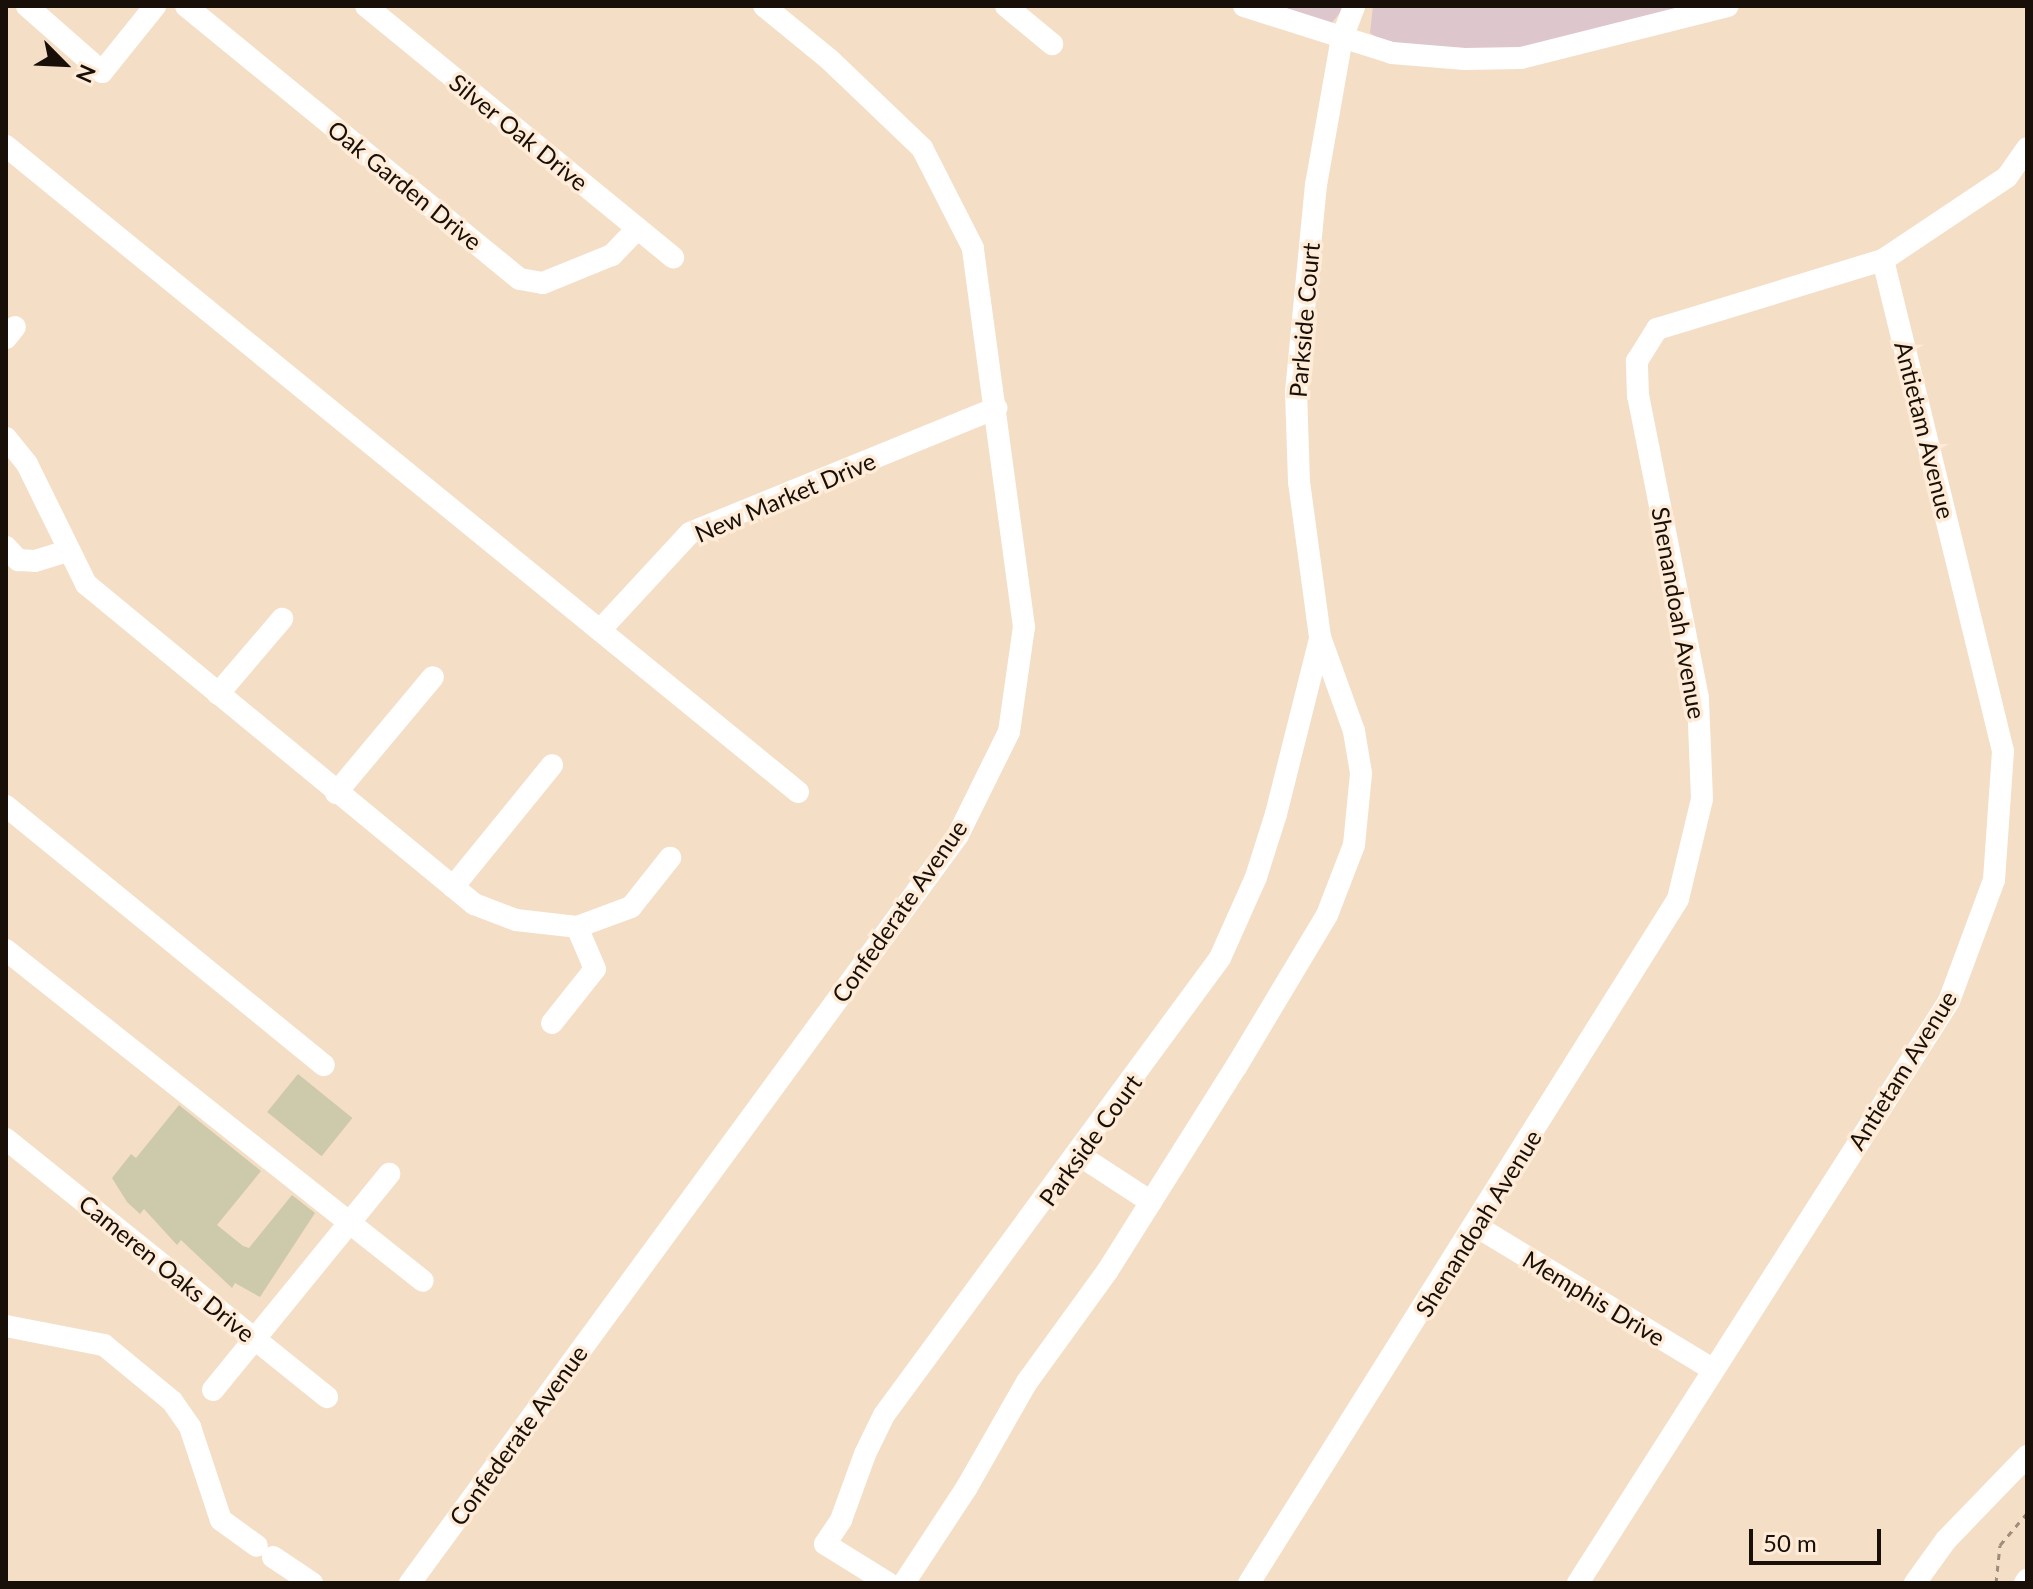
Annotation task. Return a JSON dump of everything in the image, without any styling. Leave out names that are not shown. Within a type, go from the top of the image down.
[{"type":"street","points":[[30,7],[102,72],[155,6]]},
{"type":"street","name":"Oak Garden Drive","points":[[186,6],[520,279],[543,283],[612,255],[638,228]]},
{"type":"street","name":"Silver Oak Drive","points":[[366,6],[673,257]]},
{"type":"street","name":"Confederate Avenue","points":[[410,1583],[958,835],[1009,732],[1024,627],[997,408],[973,248],[922,148],[830,60],[764,6]]},
{"type":"street","points":[[1006,6],[1052,44]]},
{"type":"street","points":[[1244,6],[1392,53],[1521,58],[1728,6]]},
{"type":"street","name":"Parkside Court","points":[[904,1583],[967,1487],[1027,1382],[1151,1202],[1327,915],[1354,845],[1361,773],[1354,731],[1340,704],[1320,637],[1299,482],[1296,392],[1316,185],[1342,38],[1354,6]]},
{"type":"street","points":[[6,146],[602,628],[798,792]]},
{"type":"street","name":"Shenandoah Avenue","points":[[1249,1583],[1476,1226],[1678,899],[1702,799],[1698,698],[1638,396],[1637,361],[1657,329],[1883,260],[2007,177],[2027,148]]},
{"type":"street","name":"Antietam Avenue","points":[[1578,1583],[1949,1001],[1994,880],[2003,751],[1883,260]]},
{"type":"street","name":"New Market Drive","points":[[602,628],[690,533],[997,408]]},
{"type":"street","points":[[6,438],[27,464],[86,584],[474,904],[516,920],[577,927],[631,907],[670,858]]},
{"type":"street","points":[[6,547],[18,560],[35,561],[68,551]]},
{"type":"street","points":[[218,694],[282,619]]},
{"type":"street","name":"Parkside Court","points":[[888,1583],[825,1544],[841,1520],[865,1454],[884,1415],[1201,986],[1238,921],[1276,814],[1320,637]]},
{"type":"street","points":[[336,793],[433,677]]},
{"type":"street","points":[[453,887],[552,765]]},
{"type":"street","points":[[6,806],[324,1065]]},
{"type":"street","points":[[552,1023],[595,969],[577,927]]},
{"type":"street","points":[[6,950],[423,1281]]},
{"type":"street","name":"Cameren Oaks Drive","points":[[6,1139],[327,1397]]},
{"type":"street","points":[[1079,1155],[1151,1202]]},
{"type":"street","points":[[213,1390],[389,1174]]},
{"type":"street","name":"Memphis Drive","points":[[1476,1226],[1712,1369]]},
{"type":"street","points":[[6,1326],[104,1345],[172,1401],[190,1427],[221,1520],[312,1583]]},
{"type":"street","points":[[1915,1583],[1946,1540],[2027,1456]]},
{"type":"path","points":[[1996,1583],[2000,1545],[2027,1513]]},
{"type":"shaded area","points":[[1262,6],[1345,6],[1331,24]]},
{"type":"shaded area","points":[[1373,6],[1699,6],[1512,51],[1431,50],[1379,39],[1370,33]]},
{"type":"building","points":[[298,1074],[352,1118],[322,1156],[267,1112]]},
{"type":"building","points":[[179,1105],[261,1171],[217,1225],[243,1246],[249,1248],[292,1195],[315,1213],[260,1297],[235,1283],[232,1288],[181,1240],[177,1245],[144,1209],[140,1214],[127,1202],[112,1178],[131,1154],[136,1158]]}]
